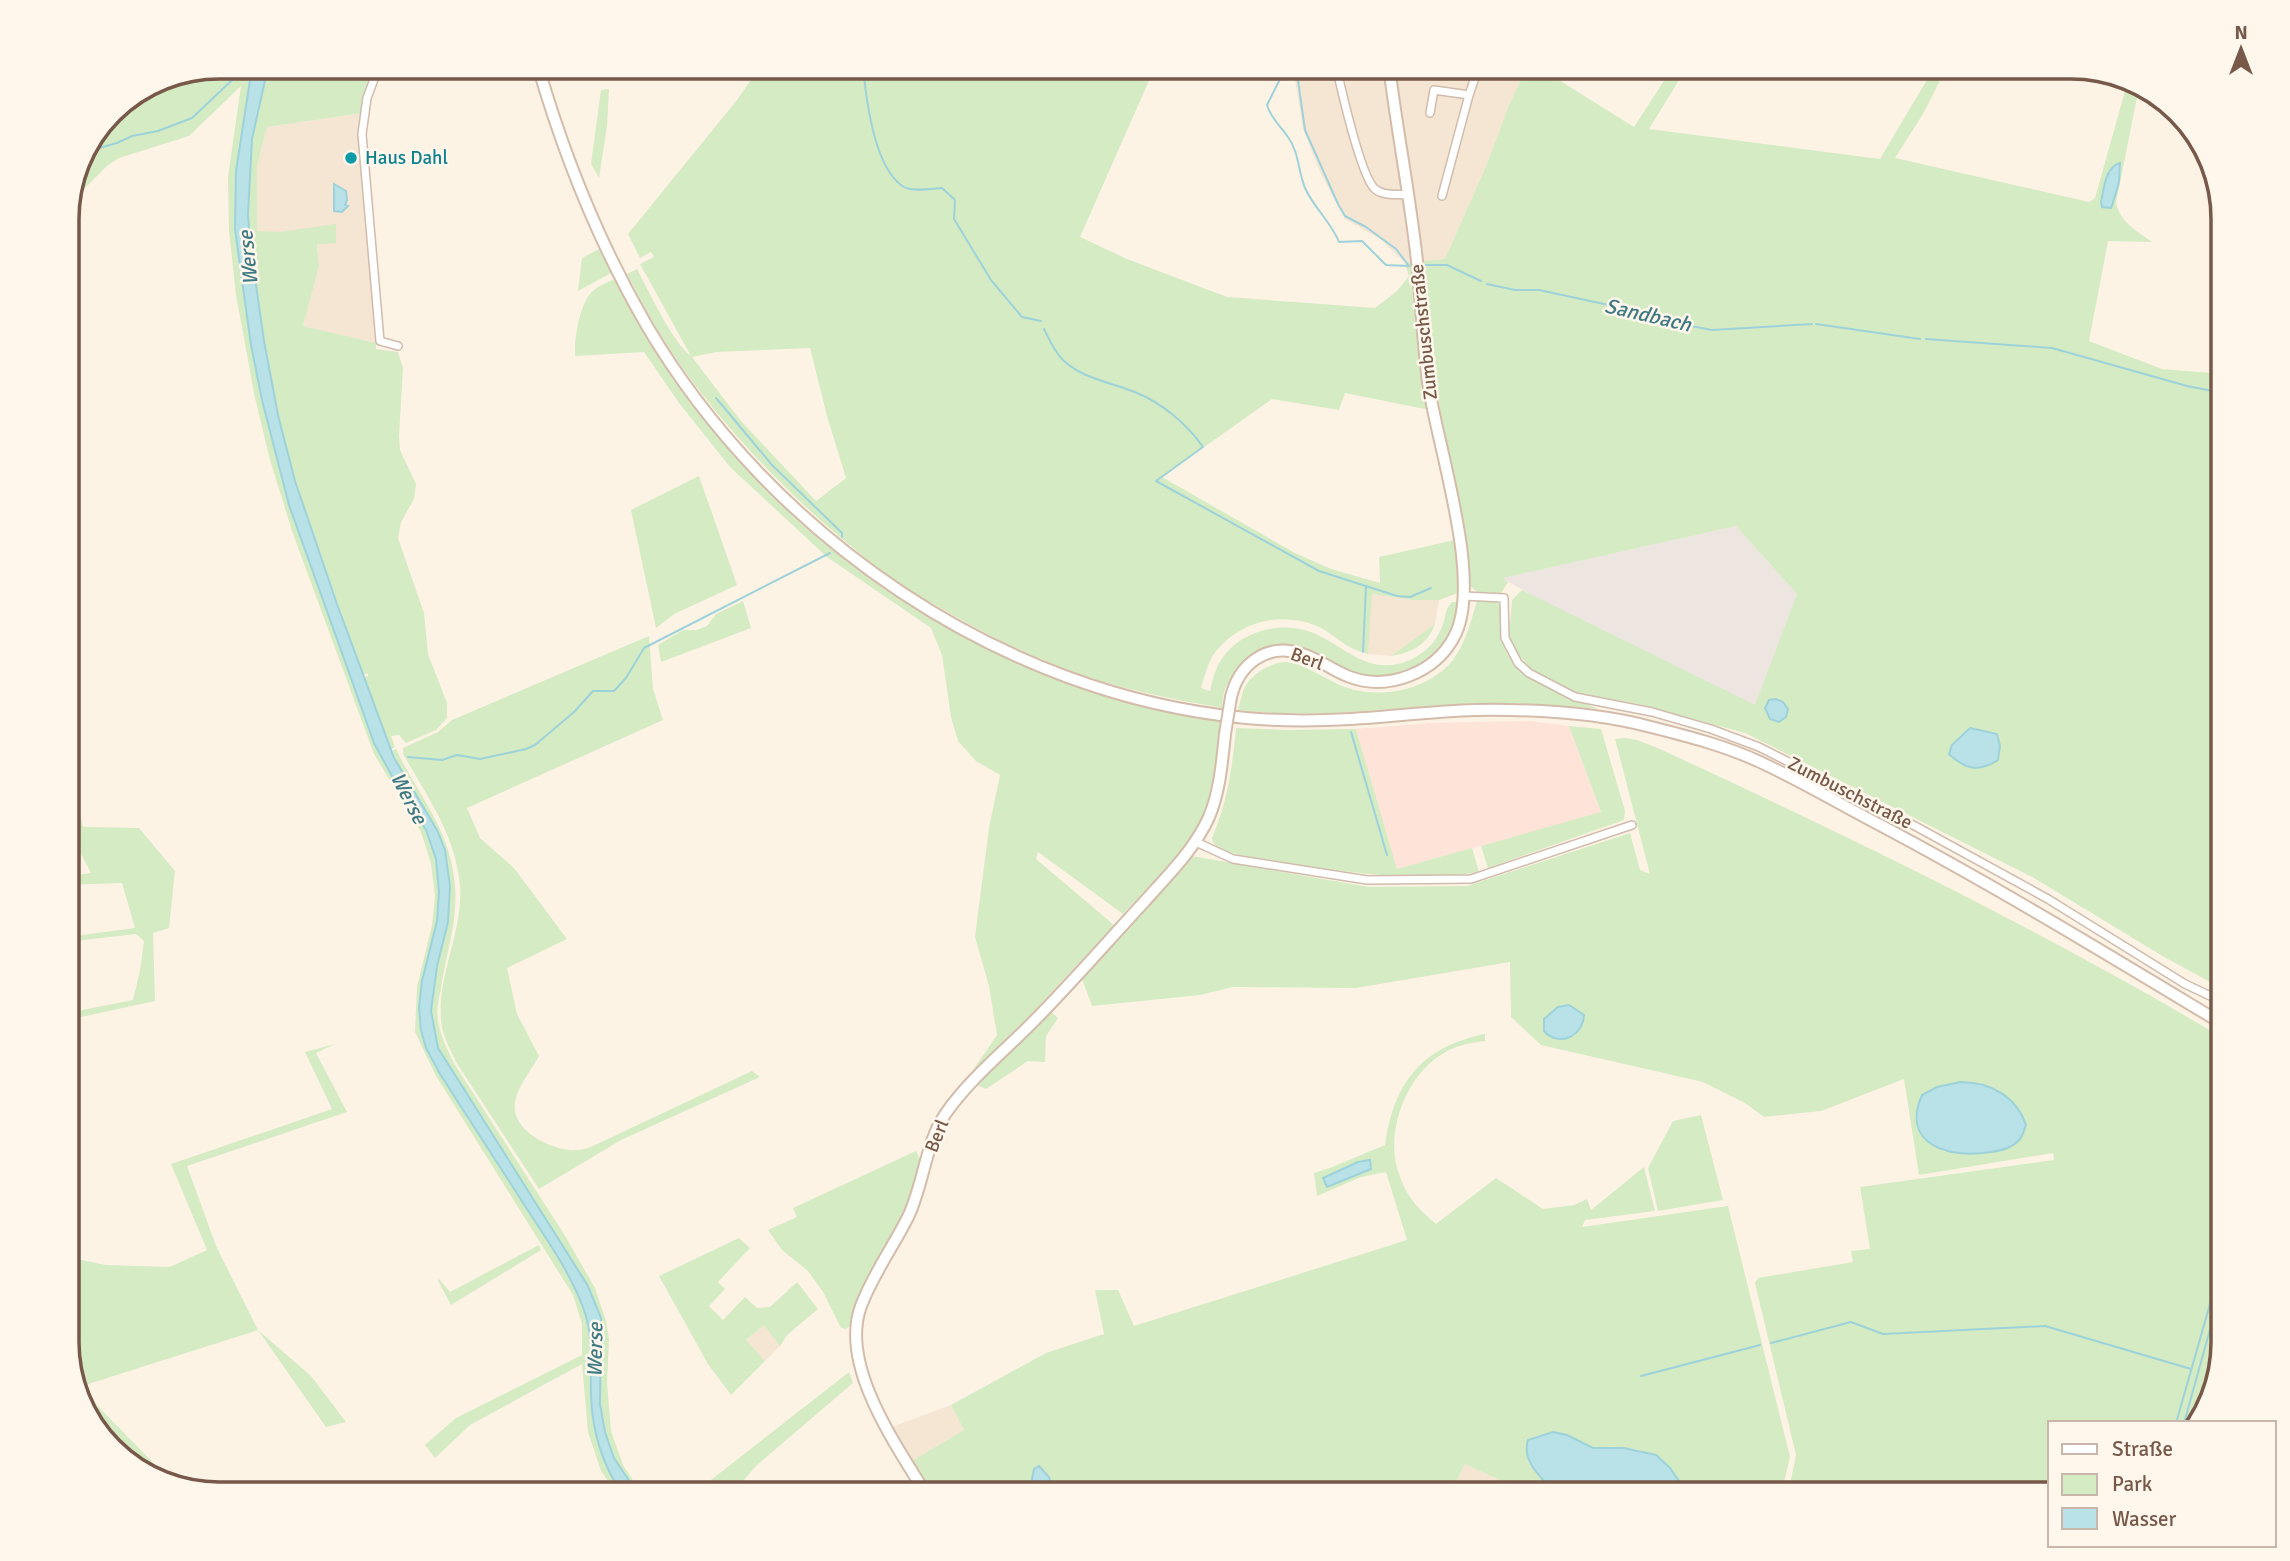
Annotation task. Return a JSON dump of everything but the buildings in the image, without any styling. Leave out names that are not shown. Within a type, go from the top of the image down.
[{"type":"main road","points":[[542,79],[562,139],[613,261],[648,326],[698,401],[728,438],[791,504],[842,549],[946,620],[1034,663],[1100,687],[1165,705],[1215,714],[1280,720],[1345,720],[1472,710],[1565,712],[1648,726],[1708,743],[1756,760],[1921,847],[2045,916],[2211,1016]]},
{"type":"main road","name":"Zumbuschstraße","points":[[1391,79],[1417,261],[1428,381],[1452,498],[1464,596]]},
{"type":"main road","name":"Berl","points":[[919,1482],[899,1450],[862,1376],[856,1335],[861,1307],[880,1264],[908,1216],[921,1183],[936,1130],[961,1093],[1073,980],[1196,842],[1216,795],[1231,697],[1236,680],[1246,666],[1260,656],[1278,651],[1301,653],[1350,677],[1370,681],[1389,681],[1416,673],[1439,658],[1449,646],[1461,622],[1464,596]]},
{"type":"street","points":[[374,79],[363,119],[380,341],[398,346]]},
{"type":"street","points":[[1339,79],[1358,148],[1371,183],[1380,192],[1407,195]]},
{"type":"street","points":[[1442,196],[1447,162],[1474,79]]},
{"type":"street","points":[[1430,113],[1434,90],[1469,94]]},
{"type":"street","name":"Zumbuschstraße","points":[[1464,596],[1504,598],[1504,638],[1518,663],[1529,673],[1575,697],[1652,712],[1711,729],[1759,747],[1915,826],[2048,899],[2185,984],[2211,996]]},
{"type":"street","points":[[1196,842],[1233,859],[1367,880],[1471,879],[1632,824]]},
{"type":"shaded area","points":[[1295,79],[1521,79],[1445,259],[1405,263],[1380,239],[1345,219],[1320,172],[1303,129]]},
{"type":"shaded area","points":[[362,113],[376,343],[303,326],[319,266],[317,244],[280,232],[257,232],[257,166],[267,127]]},
{"type":"shaded area","points":[[1736,526],[1797,594],[1756,706],[1544,602],[1502,578]]},
{"type":"shaded area","points":[[1371,594],[1413,600],[1439,600],[1435,624],[1391,656],[1368,654]]},
{"type":"shaded area","points":[[1530,721],[1569,726],[1601,813],[1397,869],[1356,729],[1429,723]]},
{"type":"shaded area","points":[[764,1324],[780,1346],[765,1361],[746,1341]]},
{"type":"shaded area","points":[[951,1405],[964,1430],[910,1462],[892,1427]]},
{"type":"shaded area","points":[[1465,1464],[1504,1482],[1456,1482]]},
{"type":"green space","points":[[250,79],[236,171],[235,229],[251,345],[289,505],[352,681],[375,743],[398,787],[426,830],[436,859],[439,892],[437,921],[422,981],[419,1008],[440,1074],[576,1289],[591,1339],[606,1467],[615,1482],[609,1482],[601,1471],[588,1432],[582,1364],[470,1425],[435,1458],[425,1445],[456,1418],[582,1355],[582,1324],[573,1295],[436,1076],[415,1032],[417,987],[432,925],[435,896],[431,864],[421,832],[374,754],[292,531],[270,460],[255,398],[236,295],[229,231],[228,177],[241,86],[189,136],[119,158],[81,192],[89,165],[102,141],[120,120],[141,102],[165,89],[192,81]]},
{"type":"green space","points":[[265,79],[372,79],[362,113],[267,127],[257,166],[257,231],[280,232],[336,224],[336,243],[317,244],[319,266],[303,326],[376,343],[376,349],[398,352],[403,368],[400,450],[416,484],[414,499],[401,522],[398,538],[424,613],[428,654],[447,703],[447,718],[436,730],[406,743],[399,735],[391,736],[395,747],[390,750],[363,677],[368,676],[368,673],[363,675],[295,481],[278,415],[250,243],[248,214],[252,139]]},
{"type":"green space","points":[[752,79],[1150,79],[1080,237],[1127,259],[1227,297],[1375,308],[1397,291],[1409,276],[1405,263],[1413,262],[1430,410],[1345,393],[1339,410],[1272,399],[1162,477],[1295,553],[1331,569],[1380,583],[1379,557],[1455,540],[1460,592],[1439,600],[1413,600],[1372,594],[1368,654],[1303,621],[1273,620],[1245,628],[1221,645],[1212,657],[1201,688],[1210,691],[1216,670],[1232,647],[1243,639],[1270,629],[1298,628],[1311,632],[1357,658],[1381,665],[1410,660],[1422,653],[1439,634],[1448,606],[1452,602],[1459,602],[1452,631],[1443,646],[1424,662],[1400,673],[1375,677],[1350,672],[1304,648],[1274,645],[1254,654],[1238,668],[1225,689],[1222,708],[1122,687],[1086,676],[1042,660],[979,630],[902,586],[872,563],[784,486],[731,430],[676,359],[627,274],[637,269],[676,340],[691,356],[640,264],[654,257],[651,252],[640,258],[628,234]],"holes":[[[810,348],[846,478],[816,501],[741,421],[692,357],[717,352]]]},
{"type":"green space","points":[[1521,79],[1557,79],[1634,127],[1665,79],[1680,79],[1649,129],[1880,159],[1927,79],[1941,79],[1923,114],[1895,158],[2089,202],[2095,198],[2125,90],[2137,95],[2116,203],[2125,221],[2152,242],[2108,241],[2089,341],[2162,369],[2211,373],[2211,982],[2034,878],[1745,733],[1639,704],[1577,693],[1531,669],[1518,654],[1509,639],[1512,600],[1522,590],[1755,705],[1797,594],[1736,526],[1503,578],[1508,582],[1500,595],[1477,592],[1470,586],[1468,548],[1440,409],[1424,261],[1445,259],[1487,164]]},
{"type":"green space","points":[[609,89],[607,126],[599,178],[591,164],[601,90]]},
{"type":"green space","points":[[599,249],[611,273],[578,291],[582,258]]},
{"type":"green space","points":[[615,279],[665,364],[723,442],[790,512],[864,573],[944,625],[1031,668],[1123,699],[1220,720],[1210,796],[1192,839],[1123,914],[1038,852],[1036,859],[1114,925],[956,1095],[997,1035],[989,986],[975,937],[989,828],[1000,775],[976,761],[958,741],[951,717],[942,655],[931,628],[827,557],[730,467],[679,403],[644,352],[575,356],[577,330],[585,302],[594,290]]},
{"type":"green space","points":[[699,476],[737,585],[674,614],[656,628],[631,510]]},
{"type":"green space","points":[[743,601],[751,628],[661,662],[658,645],[683,630],[696,630],[707,626],[716,614]]},
{"type":"green space","points":[[1477,601],[1497,602],[1501,606],[1502,640],[1508,654],[1528,676],[1598,709],[1498,704],[1313,713],[1238,710],[1243,691],[1253,676],[1281,662],[1300,665],[1359,691],[1403,690],[1431,679],[1458,653]]},
{"type":"green space","points":[[1435,624],[1424,642],[1406,653],[1391,656]]},
{"type":"green space","points":[[649,636],[653,689],[663,720],[467,808],[480,838],[514,868],[567,939],[507,968],[517,1014],[539,1056],[519,1090],[515,1111],[523,1127],[539,1140],[559,1148],[581,1150],[752,1071],[760,1077],[621,1140],[539,1189],[456,1062],[443,1032],[442,992],[458,921],[460,885],[446,832],[403,754],[403,748],[438,732],[452,720]]},
{"type":"green space","points":[[1569,726],[1601,729],[1625,811],[1624,820],[1488,868],[1481,846],[1601,812]]},
{"type":"green space","points":[[1236,728],[1356,729],[1397,869],[1472,848],[1479,872],[1421,877],[1359,873],[1298,865],[1222,850],[1213,843],[1212,838],[1228,784]]},
{"type":"green space","points":[[1615,739],[1637,740],[1660,749],[1875,851],[2086,960],[2211,1031],[2210,1360],[2204,1387],[2187,1421],[2048,1421],[2048,1482],[1790,1482],[1796,1455],[1755,1283],[1758,1278],[1853,1262],[1851,1251],[1870,1249],[1860,1187],[2054,1160],[2053,1153],[1919,1175],[1904,1079],[1821,1111],[1764,1117],[1745,1103],[1703,1082],[1541,1045],[1511,1017],[1510,962],[1356,988],[1233,987],[1200,995],[1092,1006],[1081,976],[1192,856],[1369,887],[1467,886],[1630,833],[1640,870],[1650,874]],"holes":[[[1960,1082],[1945,1152],[1930,1144],[1920,1133]]]},
{"type":"green space","points":[[396,749],[433,814],[452,866],[455,912],[438,1008],[442,1038],[455,1065],[564,1234],[595,1288],[609,1339],[607,1383],[611,1431],[623,1465],[634,1482],[630,1482],[614,1458],[605,1432],[600,1404],[601,1318],[588,1286],[438,1048],[431,1011],[437,966],[448,922],[450,886],[445,850],[437,830],[391,751]]},
{"type":"green space","points":[[79,811],[83,827],[139,828],[175,871],[169,928],[153,933],[155,1001],[79,1017],[79,1011],[133,1000],[144,941],[136,934],[79,941],[79,935],[135,928],[122,883],[79,885],[79,874],[91,873],[79,850]]},
{"type":"green space","points":[[1049,1010],[1058,1018],[1046,1036],[1045,1062],[1028,1061],[986,1089],[977,1085]]},
{"type":"green space","points":[[1485,1034],[1485,1041],[1454,1048],[1430,1063],[1408,1091],[1401,1108],[1394,1143],[1395,1161],[1410,1197],[1436,1224],[1496,1178],[1543,1209],[1574,1205],[1587,1199],[1591,1210],[1644,1167],[1655,1211],[1585,1220],[1582,1227],[1728,1206],[1790,1457],[1784,1482],[1680,1482],[1672,1470],[1655,1456],[1620,1447],[1601,1447],[1527,1461],[1545,1482],[1504,1482],[1465,1464],[1456,1482],[920,1482],[910,1462],[964,1430],[951,1405],[1046,1353],[1104,1334],[1095,1290],[1118,1290],[1134,1326],[1407,1240],[1386,1172],[1361,1177],[1317,1196],[1314,1173],[1385,1145],[1395,1103],[1414,1071],[1428,1058],[1463,1040]]},
{"type":"green space","points":[[335,1044],[316,1053],[347,1112],[187,1166],[216,1246],[258,1330],[86,1385],[79,1351],[79,1259],[106,1265],[170,1267],[207,1250],[171,1164],[332,1109],[305,1052]]},
{"type":"green space","points":[[1701,1115],[1723,1200],[1658,1211],[1648,1168],[1673,1121]]},
{"type":"green space","points":[[916,1151],[922,1163],[906,1208],[867,1284],[853,1324],[846,1329],[841,1328],[823,1292],[808,1271],[782,1250],[768,1230],[797,1217],[793,1208]]},
{"type":"green space","points":[[739,1238],[750,1248],[718,1282],[725,1289],[709,1306],[723,1320],[745,1297],[757,1308],[770,1307],[797,1282],[818,1309],[787,1335],[780,1346],[764,1325],[746,1340],[765,1361],[731,1395],[708,1364],[659,1276]]},
{"type":"green space","points":[[539,1245],[541,1250],[451,1305],[438,1281],[439,1279],[450,1292]]},
{"type":"green space","points":[[258,1330],[311,1376],[346,1422],[326,1427]]},
{"type":"green space","points":[[849,1372],[853,1383],[756,1466],[742,1482],[708,1482]]},
{"type":"green space","points":[[91,1399],[159,1469],[141,1459],[114,1434],[102,1420]]},
{"type":"water","name":"Werse","points":[[250,79],[265,79],[252,139],[248,214],[264,341],[278,415],[295,481],[337,604],[394,758],[437,830],[445,850],[450,886],[448,922],[437,966],[431,1011],[438,1048],[588,1286],[601,1318],[600,1404],[605,1432],[614,1458],[630,1482],[615,1482],[604,1460],[596,1434],[591,1395],[589,1331],[573,1284],[426,1048],[419,1008],[422,981],[437,921],[439,892],[436,859],[426,830],[374,743],[289,505],[251,345],[235,229],[236,171]]},
{"type":"water","points":[[2120,163],[2119,182],[2112,206],[2102,207],[2108,174]]},
{"type":"water","points":[[334,184],[346,191],[345,205],[348,206],[342,212],[334,211]]},
{"type":"water","points":[[1769,700],[1783,702],[1788,709],[1786,717],[1779,722],[1770,719],[1765,708]]},
{"type":"water","points":[[1970,728],[1997,734],[2000,746],[1998,760],[1973,768],[1949,754],[1952,745]]},
{"type":"water","points":[[1569,1005],[1584,1015],[1583,1022],[1575,1034],[1556,1039],[1544,1031],[1544,1019],[1558,1007]]},
{"type":"water","points":[[1960,1082],[1991,1088],[2009,1099],[2022,1115],[2026,1125],[2022,1137],[2016,1143],[1998,1151],[1975,1154],[1945,1150],[1923,1137],[1918,1126],[1917,1112],[1922,1095],[1937,1087]]},
{"type":"water","points":[[1370,1160],[1371,1169],[1327,1187],[1323,1178],[1358,1162]]},
{"type":"water","points":[[1553,1432],[1567,1435],[1593,1448],[1624,1448],[1656,1455],[1680,1482],[1545,1482],[1530,1463],[1528,1440]]},
{"type":"water","points":[[1039,1466],[1050,1482],[1033,1482],[1034,1469]]},
{"type":"waterway","points":[[98,148],[192,118],[233,79]]},
{"type":"waterway","points":[[864,79],[873,132],[885,165],[894,178],[908,189],[942,188],[955,200],[954,219],[991,280],[1022,317],[1041,321]]},
{"type":"waterway","name":"Sandbach","points":[[1281,79],[1267,105],[1273,118],[1292,143],[1309,195],[1339,242],[1362,241],[1386,265],[1409,266]]},
{"type":"waterway","name":"Sandbach","points":[[1298,79],[1305,130],[1345,216],[1366,227],[1396,249],[1409,266]]},
{"type":"waterway","name":"Sandbach","points":[[1425,265],[1447,265],[1481,281]]},
{"type":"waterway","name":"Sandbach","points":[[1487,284],[1515,290],[1539,290],[1618,307],[1637,316],[1712,330],[1812,324]]},
{"type":"waterway","name":"Sandbach","points":[[1816,324],[1920,339]]},
{"type":"waterway","points":[[1044,329],[1052,346],[1072,367],[1090,377],[1128,389],[1156,403],[1182,423],[1203,447],[1156,481],[1319,571],[1397,596],[1410,597],[1431,588]]},
{"type":"waterway","name":"Sandbach","points":[[1926,339],[2052,348],[2211,391]]},
{"type":"waterway","points":[[716,398],[772,465],[842,533],[842,537]]},
{"type":"waterway","points":[[408,757],[442,760],[457,755],[480,759],[535,745],[574,712],[593,691],[614,691],[626,678],[644,648],[830,553]]},
{"type":"waterway","points":[[1363,652],[1366,586]]},
{"type":"waterway","points":[[1351,732],[1387,855]]},
{"type":"waterway","points":[[2177,1421],[2211,1300]]},
{"type":"waterway","points":[[1771,1343],[1851,1322],[1883,1334],[2045,1326],[2191,1369]]},
{"type":"waterway","points":[[2185,1421],[2211,1326]]},
{"type":"waterway","points":[[1641,1376],[1760,1345]]},
{"type":"place","name":"Haus Dahl","points":[[351,158]]}]
